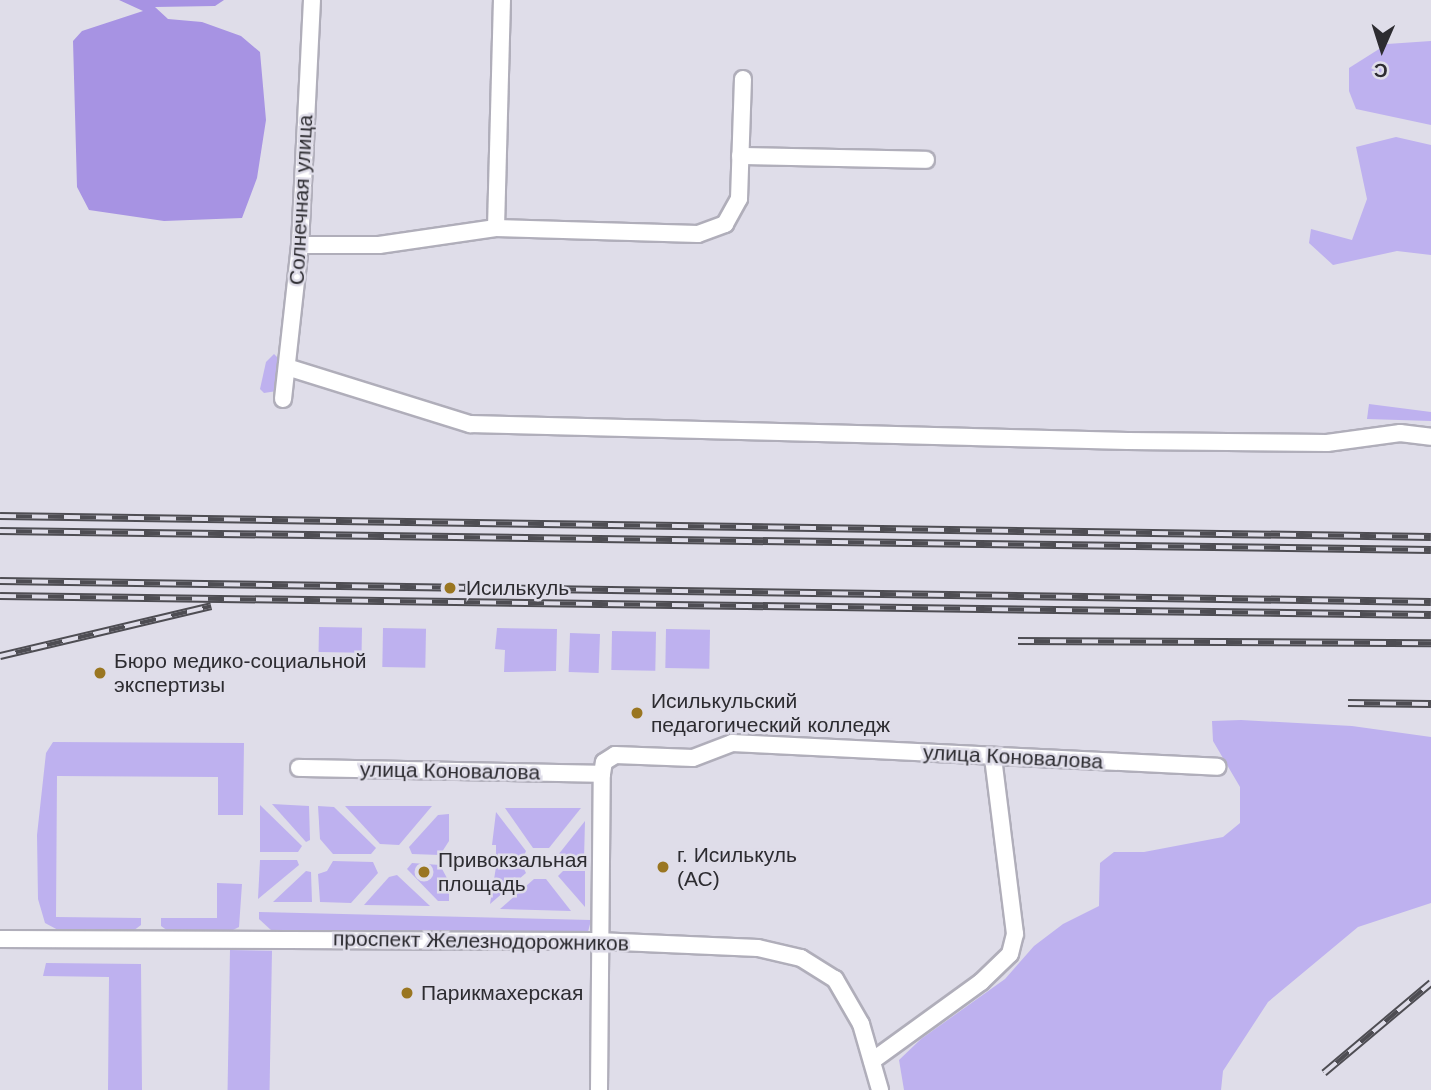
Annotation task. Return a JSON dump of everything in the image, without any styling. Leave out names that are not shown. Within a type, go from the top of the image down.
[{"type":"street","name":"Солнечная улица","points":[[284,399],[290,368],[300,245],[312,0]]},
{"type":"street","points":[[496,228],[502,0]]},
{"type":"street","points":[[300,245],[379,245],[496,228],[698,234],[725,224],[739,199],[743,79]]},
{"type":"street","points":[[740,156],[926,160]]},
{"type":"street","points":[[290,368],[470,424],[1167,441],[1327,443],[1399,433],[1431,437]]},
{"type":"street","name":"улица Коновалова","points":[[299,768],[603,768],[615,755],[693,758],[732,743],[1217,767]]},
{"type":"street","points":[[872,1061],[981,982],[1010,954],[1016,934],[993,757]]},
{"type":"street","points":[[599,1090],[603,768]]},
{"type":"street","name":"проспект Железнодорожников","points":[[0,939],[600,942],[758,948],[801,958],[835,979],[861,1024],[880,1090]]},
{"type":"shaded area","points":[[119,0],[224,0],[215,6],[155,7],[168,19],[202,22],[241,36],[260,52],[266,120],[257,178],[242,218],[164,221],[89,210],[77,187],[73,41],[82,31],[143,11]]},
{"type":"shaded area","points":[[1431,41],[1431,125],[1356,109],[1349,91],[1349,68],[1387,44]]},
{"type":"shaded area","points":[[1396,137],[1431,145],[1431,255],[1397,251],[1333,265],[1309,243],[1311,229],[1352,240],[1367,199],[1356,147]]},
{"type":"shaded area","points":[[274,354],[281,361],[277,391],[264,393],[260,389],[266,362]]},
{"type":"shaded area","points":[[1369,404],[1431,412],[1431,421],[1367,419]]},
{"type":"shaded area","points":[[319,627],[362,628],[362,653],[319,652]]},
{"type":"shaded area","points":[[383,628],[426,629],[425,668],[382,667]]},
{"type":"shaded area","points":[[497,628],[557,629],[556,671],[504,672],[505,650],[495,649]]},
{"type":"shaded area","points":[[666,629],[710,630],[709,669],[665,668]]},
{"type":"shaded area","points":[[612,631],[656,632],[655,671],[611,670]]},
{"type":"shaded area","points":[[570,633],[600,634],[599,673],[569,672]]},
{"type":"shaded area","points":[[1212,721],[1352,726],[1431,737],[1431,903],[1358,927],[1268,1002],[1223,1071],[1221,1090],[904,1090],[899,1060],[921,1039],[1005,979],[1034,946],[1063,924],[1099,906],[1100,863],[1114,852],[1144,852],[1223,837],[1240,823],[1240,787],[1213,741]]},
{"type":"shaded area","points":[[53,742],[244,743],[243,815],[218,815],[218,777],[57,776],[56,917],[141,918],[141,925],[133,931],[60,931],[45,923],[38,899],[37,835],[46,753]]},
{"type":"shaded area","points":[[272,804],[309,806],[310,840],[306,842]]},
{"type":"shaded area","points":[[260,805],[302,846],[298,852],[260,852]]},
{"type":"shaded area","points":[[318,806],[334,807],[376,848],[371,854],[333,854],[320,839]]},
{"type":"shaded area","points":[[345,806],[432,806],[399,845],[380,844]]},
{"type":"shaded area","points":[[505,808],[581,808],[549,848],[533,848]]},
{"type":"shaded area","points":[[496,812],[526,851],[523,858],[496,858],[496,845],[492,845]]},
{"type":"shaded area","points":[[449,814],[449,841],[440,855],[412,854],[409,847],[438,815]]},
{"type":"shaded area","points":[[585,821],[584,860],[563,860],[558,855]]},
{"type":"shaded area","points":[[260,860],[297,860],[299,865],[258,899]]},
{"type":"shaded area","points":[[333,861],[373,862],[378,873],[351,903],[320,902],[318,874],[327,871]]},
{"type":"shaded area","points":[[412,863],[440,865],[449,882],[449,901],[438,901],[407,869]]},
{"type":"shaded area","points":[[496,867],[524,869],[526,873],[490,904]]},
{"type":"shaded area","points":[[306,871],[311,872],[312,902],[273,902]]},
{"type":"shaded area","points":[[563,871],[585,871],[585,907],[558,876]]},
{"type":"shaded area","points":[[397,875],[430,906],[364,905],[389,877]]},
{"type":"shaded area","points":[[534,879],[546,879],[571,911],[500,909]]},
{"type":"shaded area","points":[[217,883],[242,884],[239,927],[231,931],[168,931],[161,926],[161,918],[217,918]]},
{"type":"shaded area","points":[[259,912],[591,920],[588,932],[581,937],[272,931],[259,919]]},
{"type":"shaded area","points":[[230,950],[272,951],[270,1090],[228,1090]]},
{"type":"shaded area","points":[[46,963],[141,964],[142,1090],[108,1090],[109,977],[43,976]]},
{"type":"railway","points":[[0,516],[1431,537]]},
{"type":"railway","points":[[0,531],[1431,550]]},
{"type":"railway","points":[[0,581],[1431,602]]},
{"type":"railway","points":[[0,596],[1431,615]]},
{"type":"railway","points":[[0,656],[211,606]]},
{"type":"railway","points":[[1018,641],[1431,643]]},
{"type":"railway","points":[[1348,703],[1431,704]]},
{"type":"railway","points":[[1324,1073],[1431,983]]},
{"type":"place","name":"Исилькуль","points":[[450,588]]},
{"type":"place","name":"Бюро медико-социальной экспертизы","points":[[100,673]]},
{"type":"place","name":"Исилькульский педагогический колледж","points":[[637,713]]},
{"type":"place","name":"г. Исилькуль (АС)","points":[[663,867]]},
{"type":"place","name":"Привокзальная площадь","points":[[424,872]]},
{"type":"place","name":"Парикмахерская","points":[[407,993]]}]
